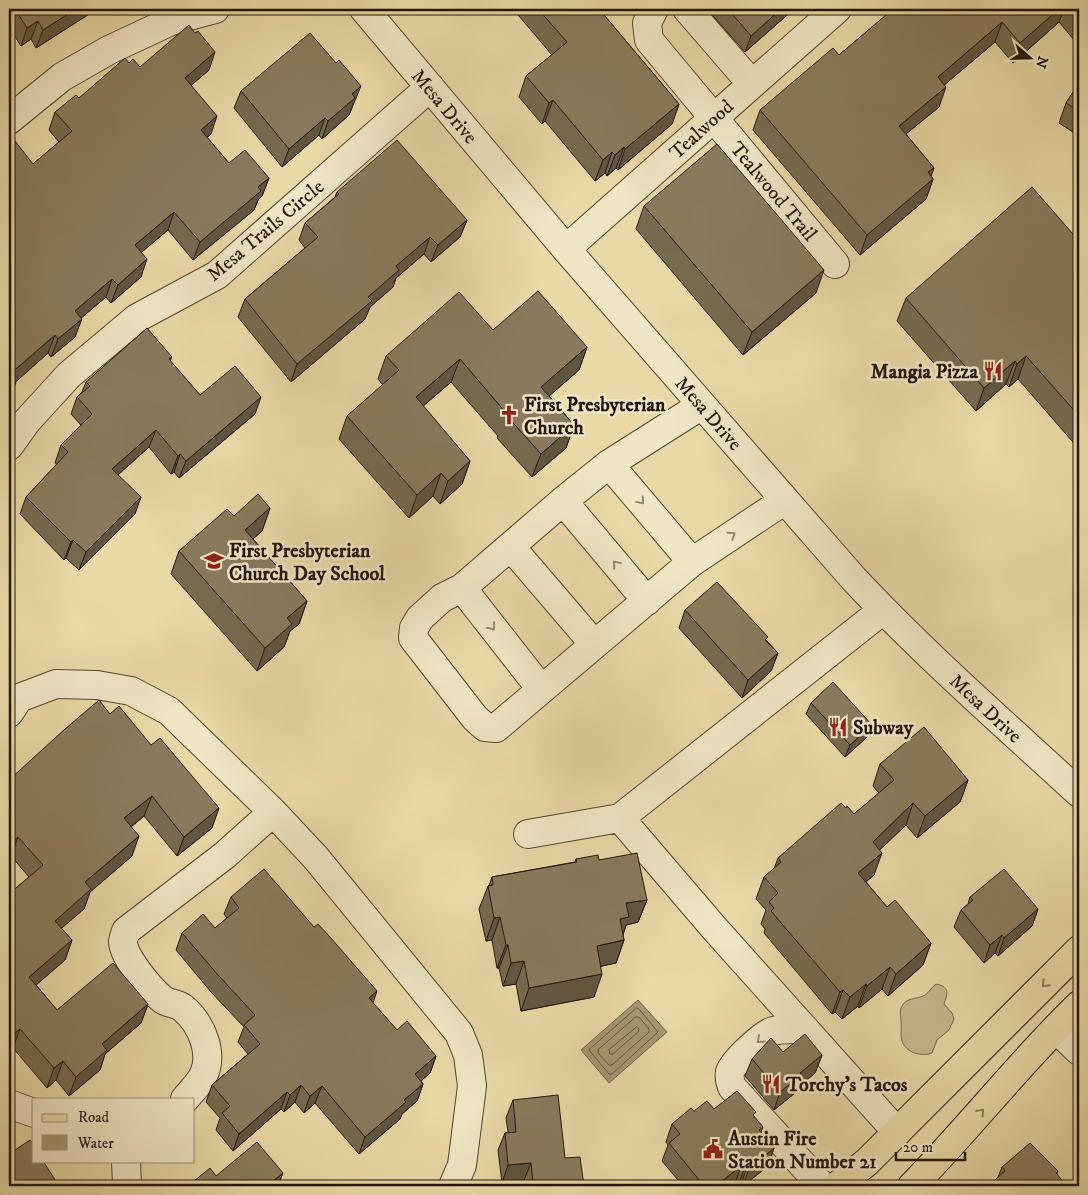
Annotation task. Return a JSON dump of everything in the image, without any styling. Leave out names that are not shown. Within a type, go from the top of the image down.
[{"type":"main road","points":[[838,1186],[867,1162],[1079,950]]},
{"type":"main road","points":[[912,1186],[951,1146],[1079,1005]]},
{"type":"street","points":[[9,120],[62,78],[109,50],[171,21],[215,9]]},
{"type":"street","name":"Mesa Drive","points":[[364,9],[566,249],[883,610],[1079,793]]},
{"type":"street","name":"Tealwood Trail","points":[[654,9],[648,23],[649,40],[836,264]]},
{"type":"street","points":[[687,9],[751,83]]},
{"type":"street","name":"Tealwood","points":[[566,249],[751,83],[837,9]]},
{"type":"street","name":"Mesa Trails Circle","points":[[9,446],[27,421],[69,375],[137,318],[218,275],[430,88]]},
{"type":"street","points":[[702,405],[609,464],[462,588],[442,598],[420,618],[414,628],[413,638],[475,718],[485,727],[496,728],[692,562],[785,500]]},
{"type":"street","points":[[609,464],[692,562]]},
{"type":"street","points":[[563,501],[648,601]]},
{"type":"street","points":[[511,546],[594,644]]},
{"type":"street","points":[[462,588],[541,689]]},
{"type":"street","points":[[528,834],[620,818],[883,610]]},
{"type":"street","points":[[9,713],[19,698],[56,684],[97,685],[131,691],[169,711],[273,812],[316,858],[459,1033],[468,1055],[472,1086],[462,1165],[453,1186]]},
{"type":"street","points":[[186,1098],[202,1078],[205,1070],[207,1056],[204,1037],[192,1017],[183,1008],[164,1000],[135,968],[123,942],[126,931],[225,855],[273,812]]},
{"type":"street","points":[[620,818],[715,928],[897,1132]]},
{"type":"street","points":[[805,1029],[773,1031],[765,1035],[735,1064],[730,1073],[730,1080],[732,1087],[822,1186]]},
{"type":"street","points":[[1056,1029],[1079,1051]]},
{"type":"street","points":[[9,1104],[32,1113]]},
{"type":"street","points":[[126,1162],[127,1186]]},
{"type":"shaded area","points":[[937,984],[946,989],[947,994],[944,1004],[952,1013],[954,1019],[949,1030],[937,1040],[932,1053],[915,1053],[907,1048],[902,1041],[901,1008],[906,1001],[925,995]]},
{"type":"water","points":[[638,1000],[667,1032],[609,1083],[581,1050]]},
{"type":"building","points":[[15,9],[76,9],[43,30],[38,21],[27,28]]},
{"type":"building","points":[[538,9],[599,9],[679,104],[625,149],[624,147],[615,155],[612,152],[603,160],[553,100],[549,103],[526,76],[567,42]]},
{"type":"building","points":[[728,9],[781,9],[751,36]]},
{"type":"building","points":[[893,9],[1059,9],[1020,43],[1002,22],[938,77],[946,87],[899,126],[934,168],[928,172],[933,179],[867,235],[760,110],[833,48],[839,55]]},
{"type":"building","points":[[1072,9],[1079,9],[1079,18]]},
{"type":"building","points":[[189,25],[195,33],[198,31],[215,52],[185,78],[217,116],[201,130],[229,163],[245,150],[269,178],[258,187],[261,191],[200,242],[174,212],[135,245],[147,259],[118,285],[112,279],[75,311],[82,319],[58,339],[55,335],[9,375],[9,146],[15,141],[33,164],[72,131],[55,112],[76,95],[79,98],[125,58],[129,63],[133,59],[140,67]]},
{"type":"building","points":[[310,33],[336,63],[339,60],[361,86],[352,94],[355,98],[328,121],[325,118],[289,149],[241,91]]},
{"type":"building","points":[[1079,83],[1079,111],[1066,103]]},
{"type":"building","points":[[397,140],[467,220],[438,245],[430,237],[396,266],[399,270],[368,297],[372,301],[297,364],[245,299],[318,237],[305,223],[339,194],[337,192]]},
{"type":"building","points":[[717,144],[824,270],[752,332],[644,206]]},
{"type":"building","points":[[1032,187],[1079,241],[1079,416],[1026,356],[1017,364],[1015,361],[984,388],[906,298]]},
{"type":"building","name":"First Presbyterian Church","points":[[538,291],[587,347],[541,387],[574,425],[541,454],[460,359],[416,397],[470,461],[448,481],[441,473],[417,495],[347,416],[399,370],[386,356],[459,292],[493,330]]},
{"type":"building","points":[[147,328],[172,357],[169,359],[200,395],[235,366],[261,397],[186,461],[180,454],[178,456],[156,430],[112,469],[141,497],[86,552],[73,540],[71,542],[26,497],[68,452],[61,445],[92,414],[77,397],[90,386],[86,382]]},
{"type":"building","points":[[9,375],[16,383],[9,389]]},
{"type":"building","points":[[258,494],[270,508],[245,530],[307,601],[287,618],[292,624],[265,648],[179,551],[227,509],[234,516]]},
{"type":"building","points":[[717,582],[768,637],[765,640],[778,653],[748,680],[685,610]]},
{"type":"building","points":[[833,682],[872,725],[850,745],[811,703]]},
{"type":"building","points":[[99,700],[110,714],[119,706],[151,745],[160,738],[219,808],[184,837],[152,796],[124,818],[139,836],[85,882],[91,889],[55,921],[72,940],[29,977],[57,1010],[113,963],[148,1004],[102,1044],[107,1050],[76,1077],[63,1061],[54,1068],[20,1029],[12,1035],[9,1032],[9,894],[43,865],[18,837],[9,845],[9,787],[11,785],[9,780]]},
{"type":"building","points":[[924,727],[968,780],[925,816],[913,803],[873,842],[882,853],[858,873],[887,907],[895,900],[931,943],[896,974],[890,967],[850,997],[843,990],[840,992],[771,911],[774,908],[769,902],[778,893],[764,877],[781,862],[778,858],[841,803],[846,808],[847,806],[854,814],[894,780],[880,764]]},
{"type":"building","points":[[637,853],[647,900],[626,903],[629,917],[620,919],[624,940],[597,946],[602,974],[529,988],[524,961],[511,963],[500,917],[494,918],[488,886],[493,885],[492,877],[577,862],[576,859],[598,855],[599,860]]},
{"type":"building","points":[[264,869],[314,927],[318,924],[377,991],[369,998],[397,1030],[407,1021],[436,1056],[415,1074],[423,1084],[404,1100],[406,1102],[365,1137],[322,1086],[310,1096],[301,1085],[290,1095],[287,1092],[239,1134],[222,1113],[230,1106],[212,1085],[260,1044],[244,1025],[255,1015],[182,933],[203,914],[215,928],[239,908],[231,897]]},
{"type":"building","points":[[1004,869],[1038,909],[1004,938],[1002,935],[990,945],[961,910],[973,900],[970,897]]},
{"type":"building","points":[[805,1034],[822,1055],[780,1092],[752,1059],[771,1038],[783,1052]]},
{"type":"building","name":"Austin Fire Station Number 21","points":[[737,1091],[756,1112],[753,1115],[763,1127],[759,1130],[774,1148],[749,1169],[747,1167],[744,1169],[741,1166],[716,1186],[704,1186],[669,1143],[680,1134],[672,1124],[691,1108],[694,1111],[707,1101],[714,1109]]},
{"type":"building","points":[[558,1095],[565,1158],[580,1157],[584,1186],[533,1186],[531,1163],[508,1165],[505,1133],[516,1132],[513,1100]]},
{"type":"building","points":[[30,1140],[32,1143],[32,1162],[44,1162],[59,1186],[12,1186],[9,1181],[9,1154]]},
{"type":"building","points":[[257,1142],[283,1173],[267,1186],[188,1186],[210,1168],[216,1176]]},
{"type":"building","points":[[1030,1143],[1058,1171],[1056,1173],[1067,1186],[988,1186],[1005,1171],[1002,1167]]},
{"type":"place","name":"Mangia Pizza","points":[[993,371]]},
{"type":"place","name":"First Presbyterian Church","points":[[509,415]]},
{"type":"place","name":"First Presbyterian Church Day School","points":[[214,561]]},
{"type":"place","name":"Subway","points":[[838,727]]},
{"type":"place","name":"Torchy's Tacos","points":[[771,1084]]},
{"type":"place","name":"Austin Fire Station Number 21","points":[[713,1149]]}]
